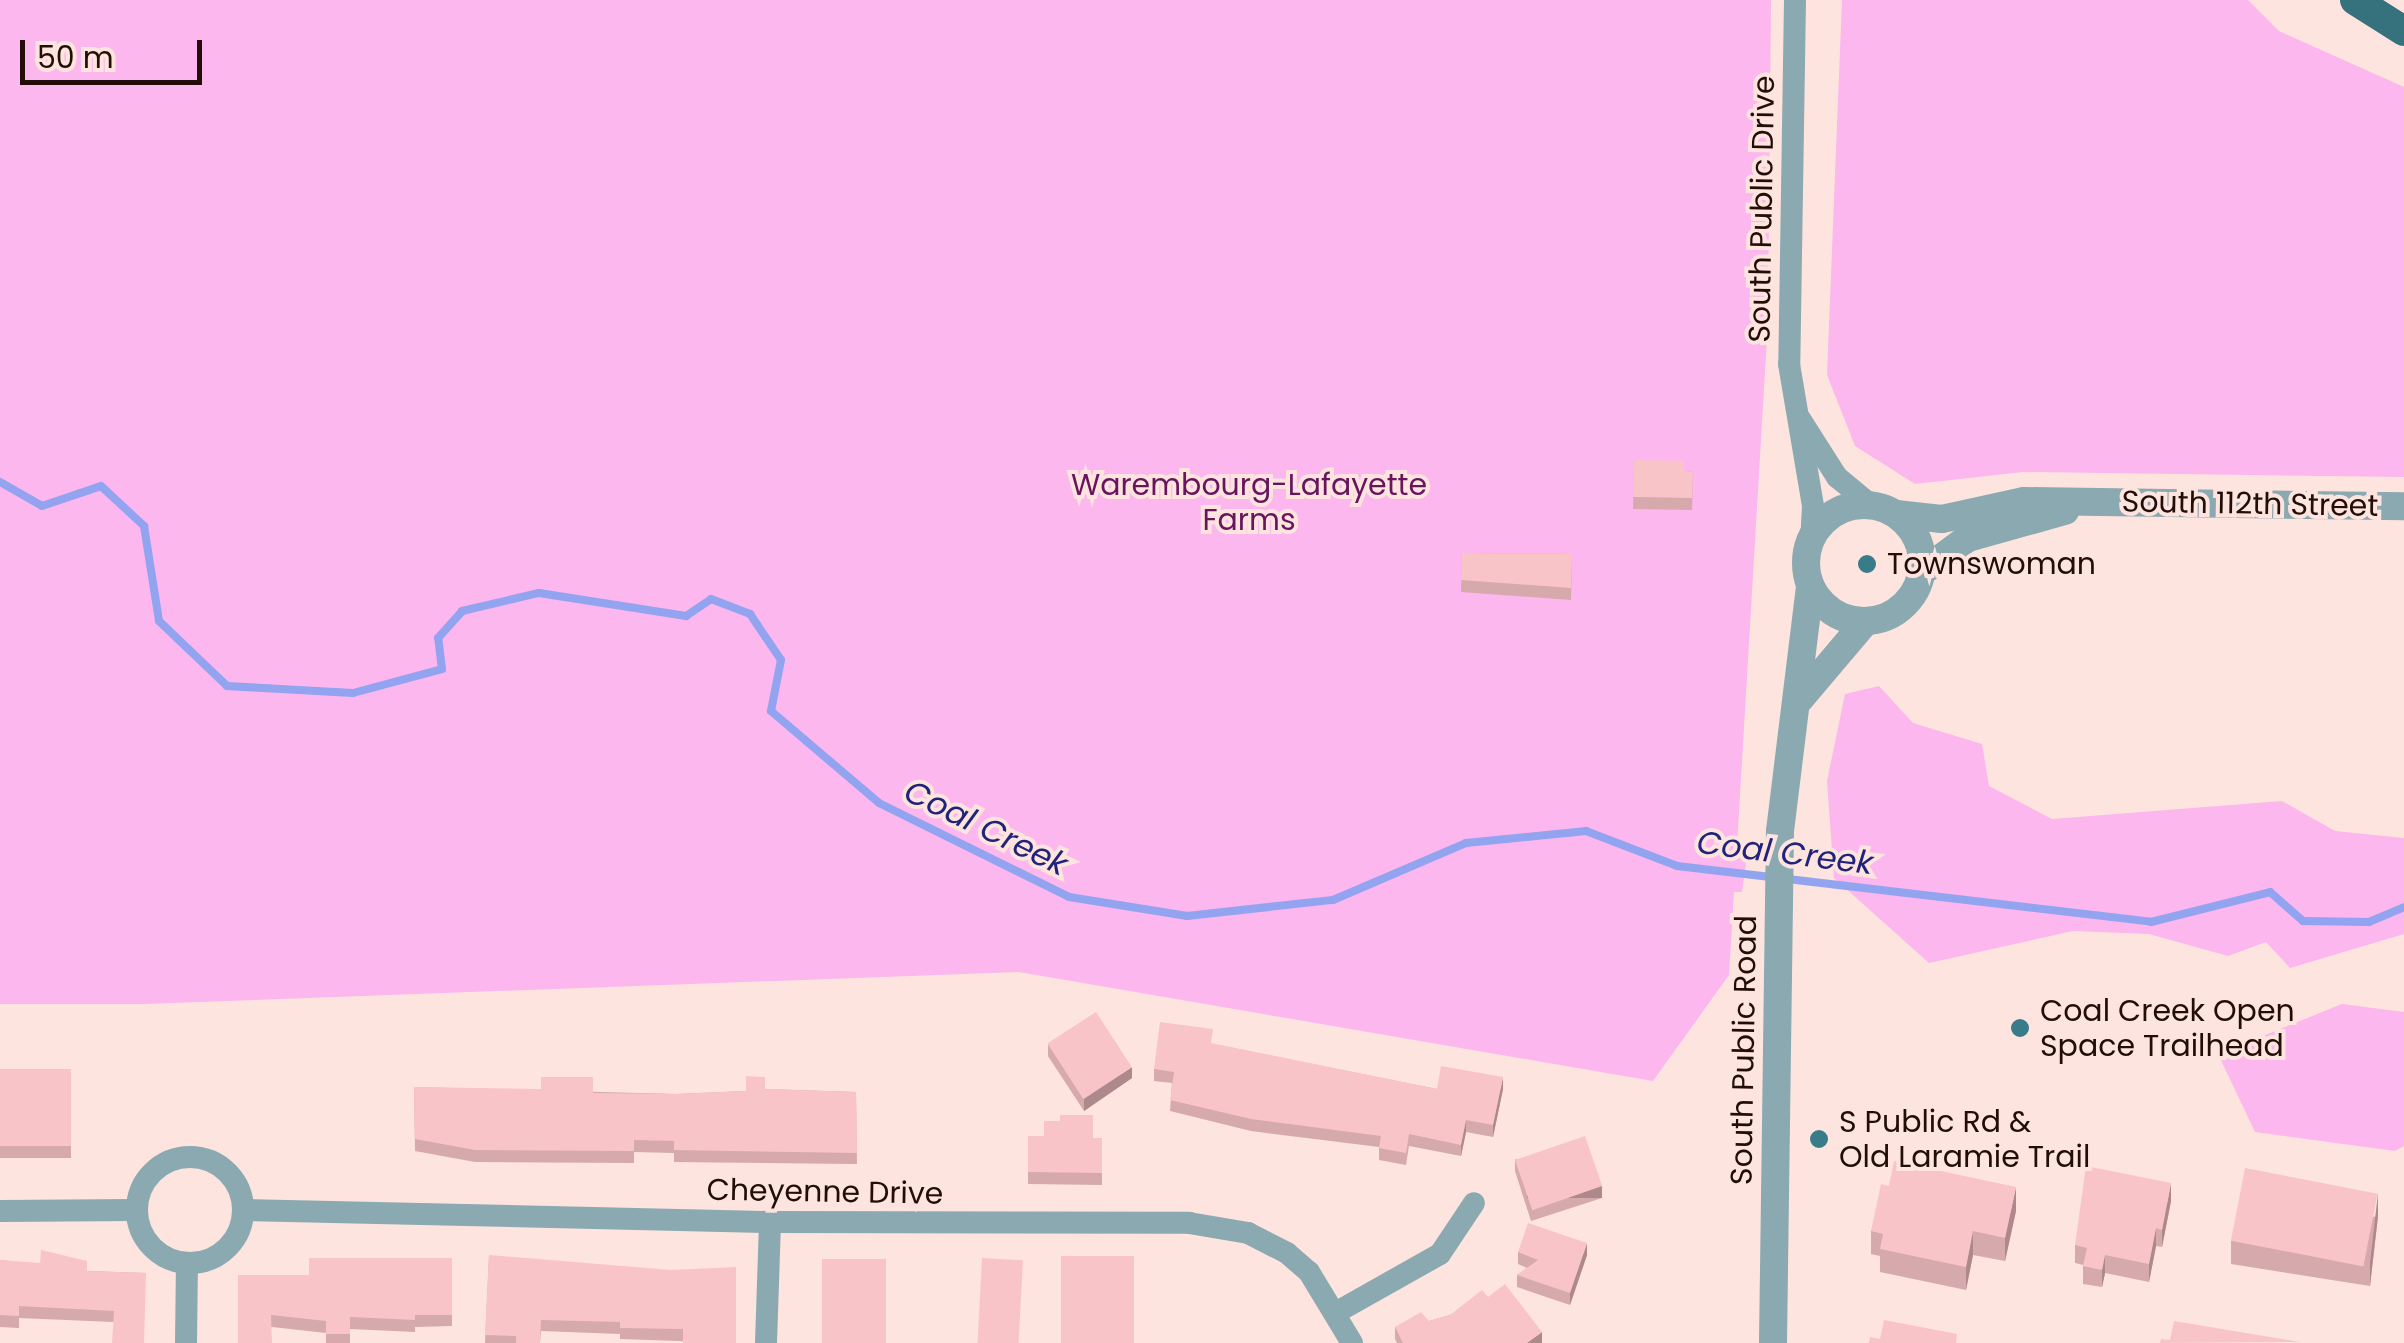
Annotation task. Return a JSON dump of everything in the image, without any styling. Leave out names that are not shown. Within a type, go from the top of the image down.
[{"type":"main road","points":[[2355,0],[2404,31]]},
{"type":"street","name":"South Public Drive","points":[[1795,0],[1789,364],[1800,419]]},
{"type":"street","points":[[1800,419],[1837,477],[1884,510],[1919,544],[1922,572],[1898,611],[1864,622],[1832,612],[1810,585],[1814,520],[1797,441],[1800,419]]},
{"type":"street","name":"South 112th Street","points":[[1884,510],[1942,519],[2024,500],[2404,506]]},
{"type":"street","name":"South 112th Street","points":[[1922,572],[1978,534],[2096,503]]},
{"type":"street","points":[[1811,540],[1835,514],[1884,510]]},
{"type":"street","name":"South Public Road","points":[[1773,1343],[1780,831],[1785,763],[1799,700],[1810,585]]},
{"type":"street","name":"South Public Road","points":[[1799,700],[1864,622]]},
{"type":"street","points":[[198,1157],[225,1170],[244,1210],[226,1250],[187,1264],[156,1252],[136,1210],[154,1170],[198,1157]]},
{"type":"street","points":[[1337,1312],[1440,1254],[1474,1204]]},
{"type":"street","points":[[0,1212],[136,1210]]},
{"type":"street","name":"Cheyenne Drive","points":[[244,1210],[770,1222],[1189,1223],[1248,1233],[1287,1253],[1337,1312],[1352,1343]]},
{"type":"street","points":[[766,1343],[770,1222]]},
{"type":"street","points":[[186,1343],[187,1264]]},
{"type":"green space","name":"Warembourg-Lafayette Farms","points":[[0,0],[1771,0],[1768,321],[1737,846],[1748,849],[1742,892],[1734,892],[1729,975],[1653,1081],[1019,972],[144,1004],[0,1004]]},
{"type":"green space","points":[[1842,0],[2248,0],[2279,31],[2404,87],[2404,477],[2023,472],[1915,484],[1855,446],[1827,375]]},
{"type":"green space","points":[[1879,686],[1913,723],[1982,744],[1989,786],[2052,819],[2282,801],[2335,831],[2404,838],[2404,934],[2290,968],[2266,942],[2228,956],[2149,934],[2073,931],[1929,963],[1834,878],[1827,781],[1845,694]]},
{"type":"green space","points":[[2342,1004],[2404,1012],[2404,1146],[2395,1151],[2255,1132],[2218,1054]]},
{"type":"building","points":[[1634,460],[1684,461],[1684,471],[1693,472],[1692,498],[1633,497]]},
{"type":"building","points":[[1462,553],[1572,554],[1571,588],[1461,580]]},
{"type":"building","points":[[1096,1012],[1132,1067],[1083,1099],[1047,1044]]},
{"type":"building","points":[[1160,1022],[1213,1029],[1211,1043],[1437,1089],[1441,1066],[1503,1077],[1493,1125],[1466,1120],[1461,1145],[1409,1134],[1406,1153],[1379,1148],[1381,1136],[1251,1119],[1170,1100],[1174,1072],[1154,1069]]},
{"type":"building","points":[[0,1069],[71,1069],[71,1146],[0,1146]]},
{"type":"building","points":[[746,1076],[765,1077],[765,1089],[856,1092],[857,1153],[674,1150],[674,1141],[634,1140],[634,1151],[475,1150],[415,1139],[414,1087],[541,1089],[541,1077],[593,1077],[593,1093],[676,1094],[746,1091]]},
{"type":"building","points":[[1060,1115],[1093,1115],[1093,1138],[1102,1138],[1102,1173],[1028,1172],[1028,1136],[1044,1136],[1044,1121],[1060,1121]]},
{"type":"building","points":[[1585,1136],[1602,1186],[1532,1210],[1515,1160]]},
{"type":"building","points":[[1894,1161],[2016,1187],[2005,1238],[1973,1231],[1966,1267],[1880,1249],[1883,1234],[1871,1231],[1881,1184],[1889,1186]]},
{"type":"building","points":[[2086,1166],[2171,1183],[2162,1230],[2156,1228],[2149,1264],[2105,1255],[2102,1270],[2083,1266],[2087,1248],[2075,1245]]},
{"type":"building","points":[[2245,1168],[2378,1194],[2363,1266],[2231,1241]]},
{"type":"building","points":[[1528,1223],[1587,1243],[1570,1293],[1517,1275],[1538,1260],[1518,1252]]},
{"type":"building","points":[[41,1250],[87,1261],[87,1271],[146,1273],[144,1343],[112,1343],[114,1311],[19,1306],[19,1316],[0,1315],[0,1260],[40,1263]]},
{"type":"building","points":[[489,1255],[671,1270],[736,1267],[736,1343],[683,1343],[683,1329],[620,1328],[620,1322],[541,1320],[540,1343],[516,1343],[516,1336],[485,1335]]},
{"type":"building","points":[[1061,1256],[1134,1256],[1134,1343],[1061,1343]]},
{"type":"building","points":[[309,1258],[452,1258],[452,1315],[415,1315],[415,1320],[350,1317],[350,1334],[326,1334],[326,1321],[271,1315],[272,1343],[238,1343],[238,1275],[309,1275]]},
{"type":"building","points":[[982,1258],[1023,1260],[1019,1343],[978,1343]]},
{"type":"building","points":[[822,1259],[886,1259],[886,1343],[822,1343]]},
{"type":"building","points":[[1505,1284],[1542,1332],[1527,1343],[1403,1343],[1395,1327],[1421,1312],[1429,1321],[1450,1315],[1482,1290],[1488,1297]]},
{"type":"building","points":[[1884,1320],[1957,1334],[1956,1343],[1869,1343],[1870,1337],[1880,1339]]},
{"type":"building","points":[[2174,1321],[2300,1342],[2160,1343],[2161,1339],[2170,1340]]},
{"type":"waterway","name":"Coal Creek","points":[[0,482],[42,506],[101,486],[144,526],[159,621],[227,686],[353,693],[442,669],[438,638],[462,611],[539,593],[686,616],[711,599],[750,614],[781,660],[771,711],[879,803],[1069,897],[1187,916],[1333,900],[1466,843],[1586,831],[1677,866],[2151,922],[2270,892],[2303,921],[2369,922],[2404,907]]},
{"type":"place","name":"Townswoman","points":[[1867,564]]},
{"type":"place","name":"Coal Creek Open Space Trailhead","points":[[2020,1028]]},
{"type":"place","name":"S Public Rd & Old Laramie Trail","points":[[1819,1139]]}]
